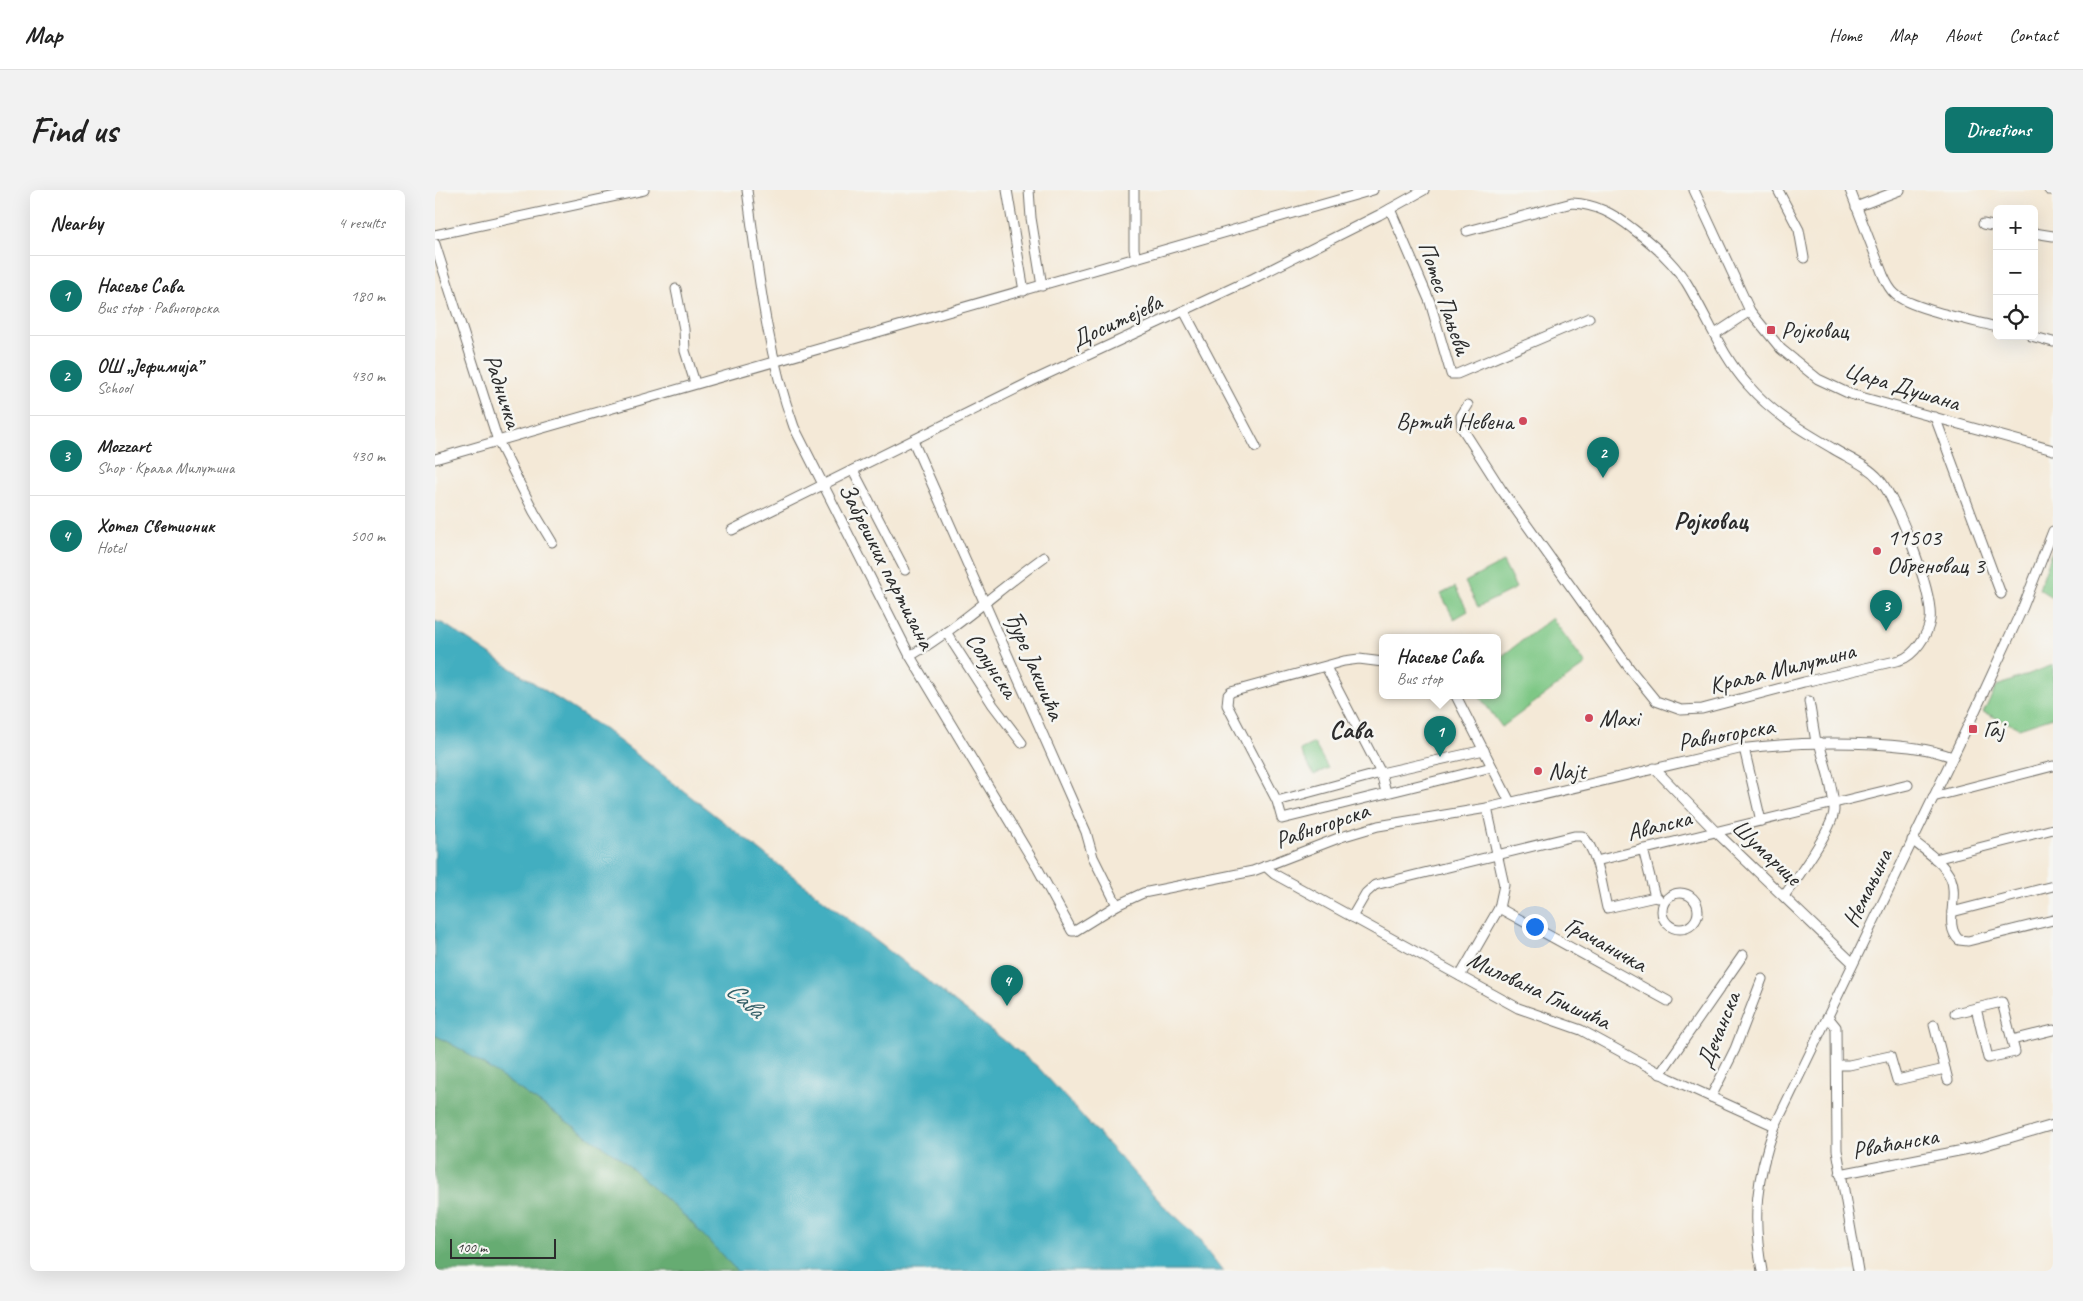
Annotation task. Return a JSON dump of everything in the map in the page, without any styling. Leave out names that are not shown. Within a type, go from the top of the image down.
[{"type":"street","points":[[435,235],[607,194],[644,190]]},
{"type":"street","name":"Забрешких партизана","points":[[747,190],[762,299],[774,362],[783,398],[794,426],[910,656],[1038,869],[1072,931]]},
{"type":"street","points":[[1007,190],[1024,291]]},
{"type":"street","points":[[1029,190],[1033,231],[1042,286]]},
{"type":"street","points":[[1135,190],[1134,249],[1136,259]]},
{"type":"street","points":[[435,459],[1373,190]]},
{"type":"street","name":"Доситејева","points":[[732,530],[1032,382],[1184,311],[1390,209],[1424,190]]},
{"type":"street","name":"Цара Душана","points":[[1694,190],[1751,312],[1781,349],[1818,379],[1850,394],[2053,450]]},
{"type":"street","points":[[1778,190],[1799,230],[1804,258]]},
{"type":"street","points":[[1850,190],[1883,274],[1895,295],[1911,304],[1993,326]]},
{"type":"street","points":[[1856,206],[1900,190]]},
{"type":"street","name":"Краља Милутина","points":[[1467,231],[1572,203],[1589,204],[1602,208],[1631,227],[1666,256],[1685,281],[1733,365],[1747,384],[1774,412],[1865,467],[1879,479],[1889,493],[1906,532],[1930,604],[1931,619],[1928,629],[1907,657],[1703,709],[1681,710],[1656,701],[1630,669],[1554,565],[1496,482],[1462,428],[1461,416],[1469,406]]},
{"type":"street","name":"Потес Пањеви","points":[[1390,209],[1430,302],[1451,374],[1457,374],[1589,318]]},
{"type":"street","points":[[1983,224],[1993,226]]},
{"type":"street","points":[[2038,234],[2053,236]]},
{"type":"street","name":"Радничка","points":[[435,244],[498,441],[534,512],[553,542]]},
{"type":"street","points":[[676,289],[684,329],[685,351],[695,383]]},
{"type":"street","points":[[1184,311],[1256,447]]},
{"type":"street","points":[[1715,334],[1751,312]]},
{"type":"street","points":[[2038,338],[2053,342]]},
{"type":"street","points":[[1935,417],[2001,594]]},
{"type":"street","name":"Ђуре Јакшића","points":[[913,441],[1086,832],[1100,872],[1117,905]]},
{"type":"street","points":[[853,470],[905,570]]},
{"type":"street","name":"Немањина","points":[[1762,1271],[1757,1233],[1757,1198],[1763,1163],[1775,1126],[2023,607],[2053,531]]},
{"type":"street","points":[[910,656],[946,632],[1044,557]]},
{"type":"street","name":"Солунска","points":[[946,632],[993,705],[1022,743]]},
{"type":"street","name":"Равногорска","points":[[1379,662],[1359,659],[1326,666],[1231,692],[1226,699],[1227,705],[1277,801],[1282,819],[1492,767]]},
{"type":"street","name":"Равногорска","points":[[1326,666],[1381,773],[1385,792]]},
{"type":"street","points":[[1458,699],[1510,802]]},
{"type":"street","points":[[1784,896],[1829,827],[1834,814],[1834,802],[1817,742],[1809,701]]},
{"type":"street","name":"Равногорска","points":[[1072,931],[1117,905],[1143,893],[1239,874],[1341,837],[1378,826],[1487,808],[1744,748],[1817,742],[1914,746],[1952,757]]},
{"type":"street","points":[[1744,748],[1761,821]]},
{"type":"street","name":"Равногорска","points":[[1277,801],[1381,773],[1484,750]]},
{"type":"street","points":[[1933,797],[2053,766]]},
{"type":"street","name":"Шумарице","points":[[1654,768],[1716,832],[1853,963]]},
{"type":"street","name":"Авалска","points":[[1595,861],[1908,785]]},
{"type":"street","points":[[1460,976],[1499,908],[1504,885],[1487,808]]},
{"type":"street","points":[[1935,859],[2053,829]]},
{"type":"street","points":[[1352,918],[1366,893],[1375,885],[1497,853],[1574,836],[1582,836],[1590,846],[1607,908],[1655,896]]},
{"type":"street","points":[[1912,840],[1935,859],[1952,882],[1954,934],[1959,940],[1963,942],[2053,920]]},
{"type":"street","points":[[1643,849],[1655,896],[1665,902]]},
{"type":"street","name":"Милована Глишића","points":[[1265,866],[1274,874],[1352,918],[1518,1008],[1581,1030],[1660,1074],[1775,1126]]},
{"type":"street","points":[[1953,912],[2053,886]]},
{"type":"street","points":[[1679,894],[1689,896],[1698,910],[1692,925],[1681,929],[1671,927],[1662,913],[1665,902],[1679,894]]},
{"type":"street","name":"Грачаничка","points":[[1499,908],[1668,1001]]},
{"type":"street","points":[[1660,1074],[1743,955]]},
{"type":"street","name":"Дечанска","points":[[1711,1097],[1735,1049],[1762,979]]},
{"type":"street","points":[[1955,1013],[1976,1008],[2002,1002],[2015,1052],[1988,1058],[1976,1008]]},
{"type":"street","name":"Рваћанска","points":[[1828,1017],[1836,1027],[1837,1150],[1840,1174],[1979,1147],[2053,1125]]},
{"type":"street","points":[[1934,1024],[1949,1080]]},
{"type":"street","points":[[2011,1040],[2053,1030]]},
{"type":"street","points":[[1837,1064],[1849,1065],[1890,1056],[1897,1080],[1945,1069]]},
{"type":"street","points":[[1840,1174],[1858,1271]]},
{"type":"green space","points":[[2053,549],[2053,598],[2039,589]]},
{"type":"green space","points":[[1503,562],[1516,588],[1478,607],[1465,582]]},
{"type":"green space","points":[[1455,587],[1468,611],[1454,619],[1441,594]]},
{"type":"green space","points":[[1552,618],[1586,664],[1502,727],[1481,699],[1501,699],[1501,657]]},
{"type":"green space","points":[[2053,665],[2053,717],[2019,728],[1983,712],[1997,686]]},
{"type":"green space","points":[[1314,743],[1328,768],[1314,775],[1300,750]]},
{"type":"green space","points":[[435,1035],[462,1050],[619,1157],[690,1221],[737,1271],[435,1271]]},
{"type":"water","points":[[435,621],[444,624],[604,729],[1037,1066],[1163,1205],[1193,1232],[1223,1271],[737,1271],[690,1221],[619,1157],[462,1050],[435,1035]]},
{"type":"place","name":"Ројковац","points":[[1771,330]]},
{"type":"place","name":"Вртић Невена","points":[[1523,421]]},
{"type":"place","name":"ОШ „Јефимија”","points":[[1603,478]]},
{"type":"place","name":"11503 Обреновац 3","points":[[1877,551]]},
{"type":"place","name":"Mozzart","points":[[1886,631]]},
{"type":"place","name":"Maxi","points":[[1589,718]]},
{"type":"place","name":"Гај","points":[[1973,729]]},
{"type":"place","name":"Насеље Сава","points":[[1440,757]]},
{"type":"place","name":"Najt","points":[[1538,771]]},
{"type":"place","name":"Хотел Светионик","points":[[1007,1006]]},
{"type":"district","name":"Ројковац","points":[[1711,520]]},
{"type":"district","name":"Сава","points":[[1351,729]]}]
